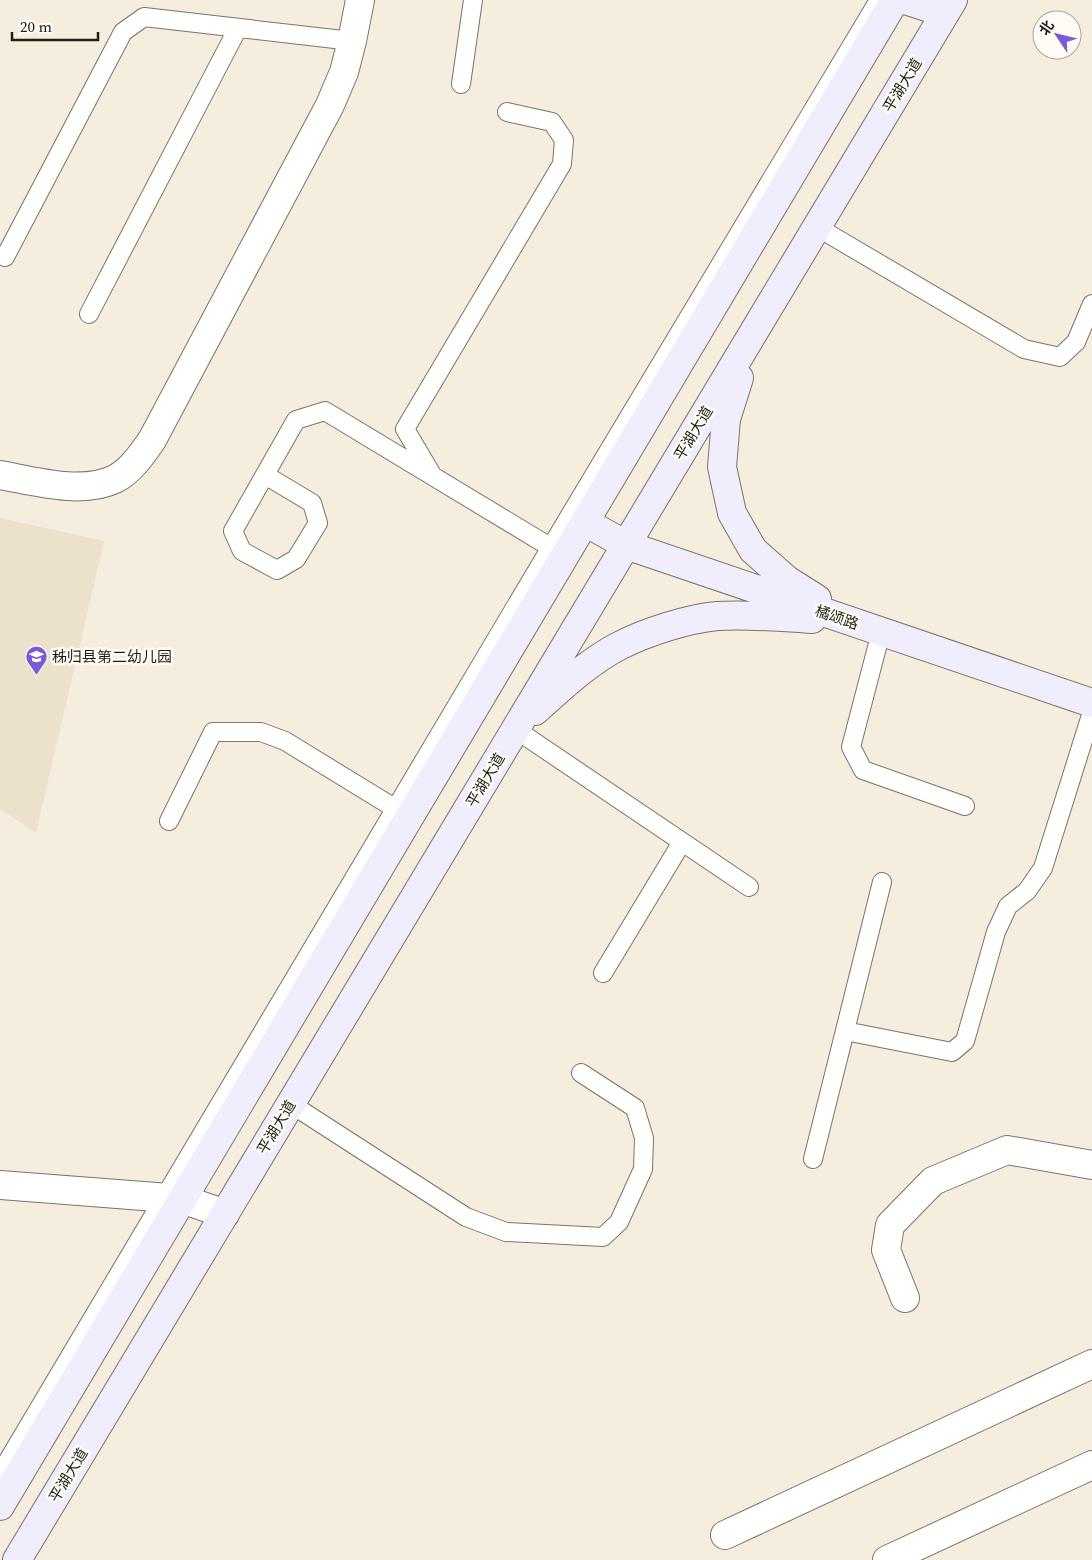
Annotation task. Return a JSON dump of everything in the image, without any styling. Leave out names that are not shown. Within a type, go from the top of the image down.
[{"type":"main road","points":[[0,1506],[173,1199],[558,552],[585,522],[895,0]]},
{"type":"main road","points":[[905,0],[949,6]]},
{"type":"main road","name":"平湖大道","points":[[17,1560],[949,6]]},
{"type":"main road","points":[[763,316],[726,418],[722,466],[732,513],[754,550],[787,580],[827,605],[876,630]]},
{"type":"main road","name":"橘颂路","points":[[585,522],[626,545],[1092,703]]},
{"type":"main road","points":[[515,729],[577,674],[618,646],[667,627],[716,616],[768,616],[820,620],[876,630]]},
{"type":"street","points":[[0,476],[66,486],[92,487],[116,479],[136,462],[152,440],[330,105],[344,72],[360,0]]},
{"type":"street","points":[[905,1298],[886,1250],[890,1225],[933,1181],[1007,1150],[1092,1165]]},
{"type":"street","points":[[0,1185],[173,1199],[224,1214]]},
{"type":"street","points":[[725,1535],[1092,1364]]},
{"type":"street","points":[[886,1560],[1092,1465]]},
{"type":"lane","points":[[461,84],[473,0]]},
{"type":"lane","points":[[0,1474],[173,1199],[396,809],[558,552],[879,0]]},
{"type":"lane","points":[[5,257],[122,32],[144,17],[352,41]]},
{"type":"lane","points":[[90,314],[238,28]]},
{"type":"lane","points":[[432,475],[405,429],[562,164],[564,140],[552,122],[507,112]]},
{"type":"lane","points":[[817,226],[1024,349],[1060,357],[1076,342],[1092,304]]},
{"type":"lane","points":[[266,475],[312,503],[318,523],[296,559],[277,570],[242,551],[233,531],[296,420],[325,411],[558,552]]},
{"type":"lane","points":[[876,630],[850,747],[862,770],[965,806]]},
{"type":"lane","points":[[845,1031],[952,1052],[965,1041],[996,932],[1008,906],[1027,891],[1043,868],[1092,712]]},
{"type":"lane","points":[[515,729],[749,887]]},
{"type":"lane","points":[[168,821],[213,732],[261,732],[285,741],[396,809]]},
{"type":"lane","points":[[603,973],[682,842]]},
{"type":"lane","points":[[813,1159],[882,882]]},
{"type":"lane","points":[[290,1104],[466,1217],[506,1232],[603,1237],[619,1222],[643,1169],[644,1138],[635,1108],[581,1074]]},
{"type":"shaded area","name":"秭归县第二幼儿园","points":[[0,518],[104,541],[36,833],[0,809]]},
{"type":"place","name":"秭归县第二幼儿园","points":[[36,675]]}]
